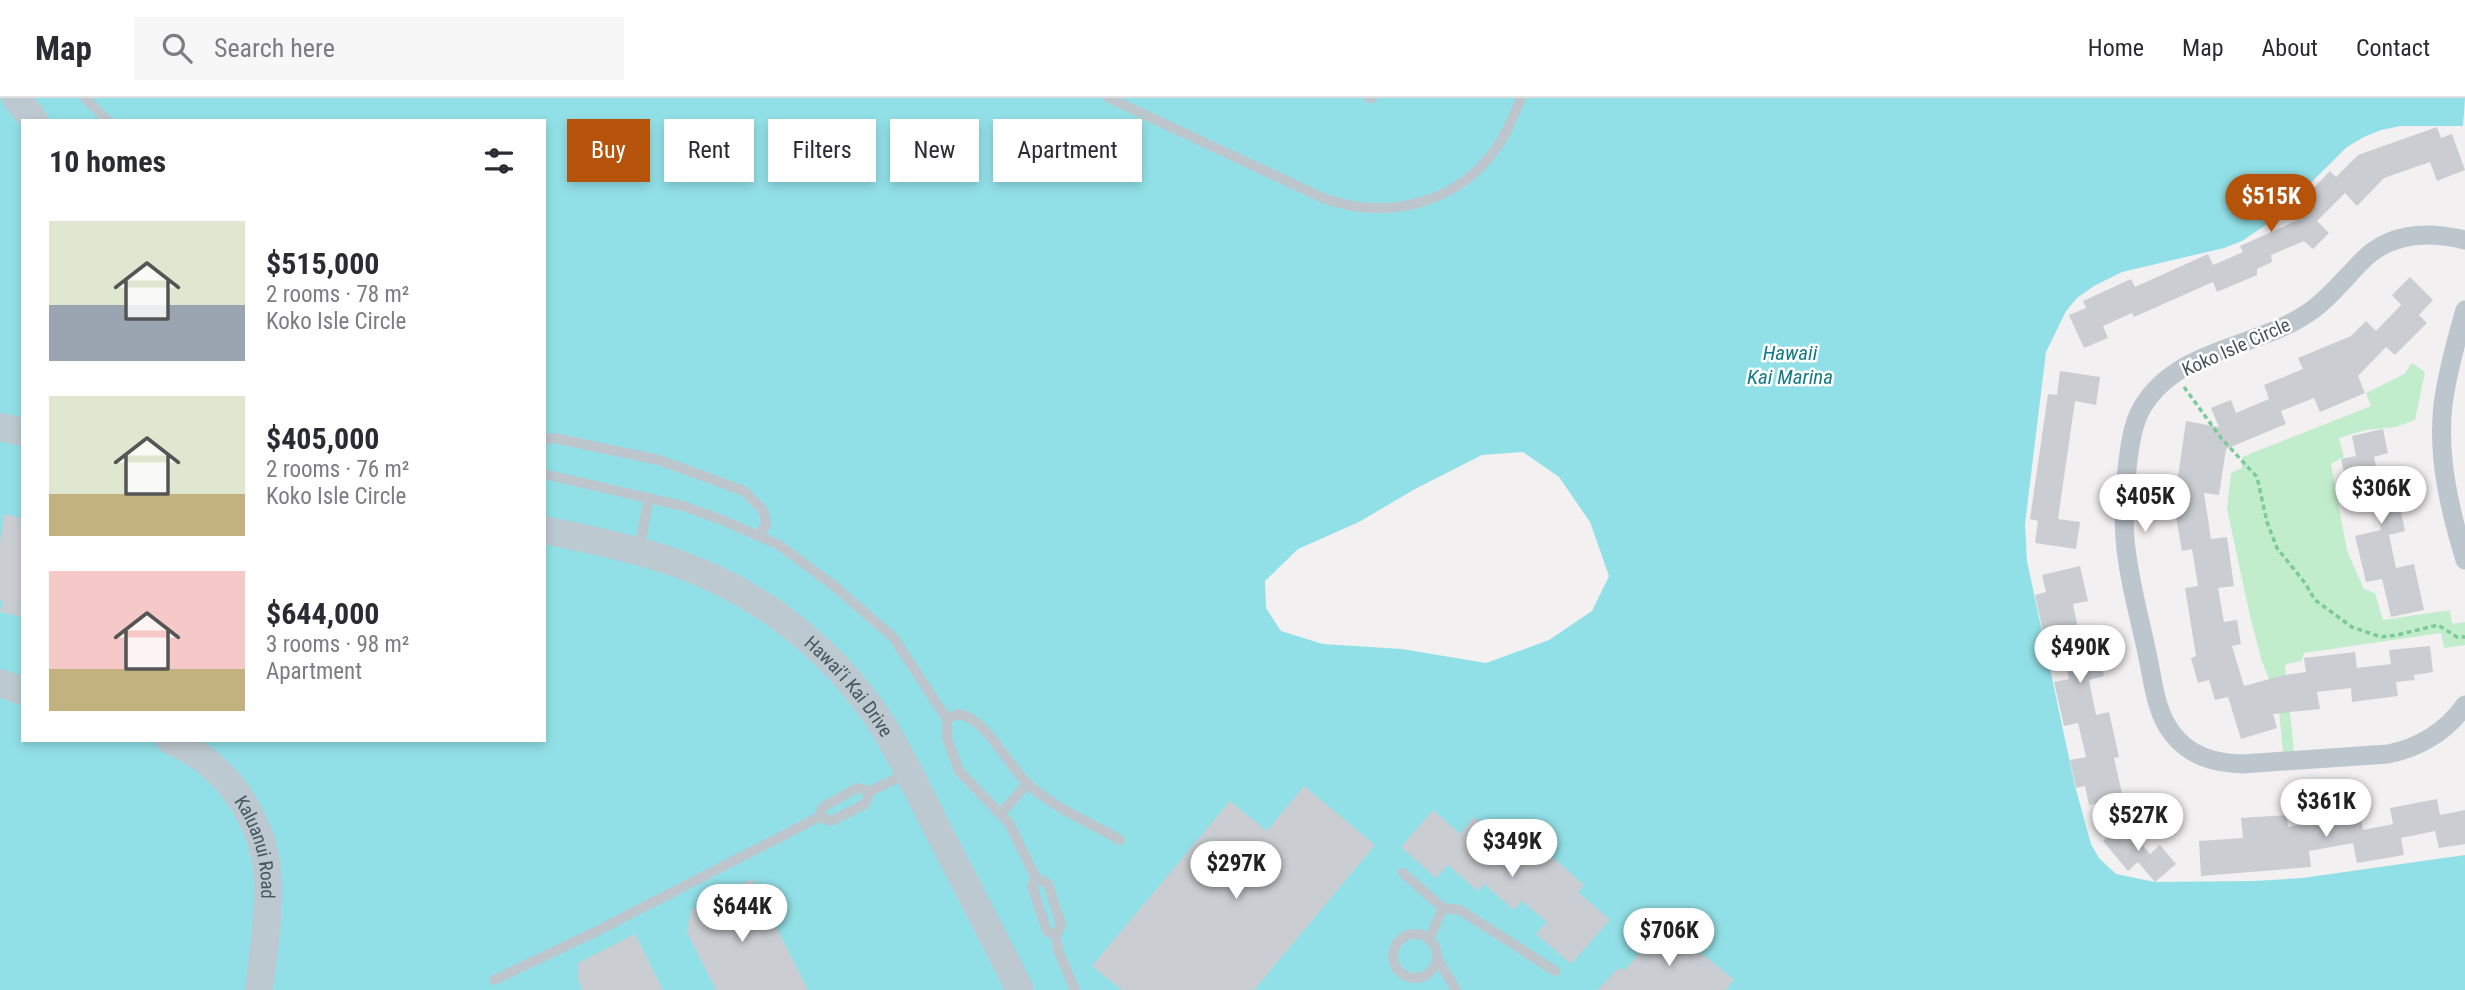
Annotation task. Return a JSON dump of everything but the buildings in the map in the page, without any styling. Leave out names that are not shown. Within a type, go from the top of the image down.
[{"type":"main road","points":[[16,98],[33,119]]},
{"type":"main road","points":[[0,427],[21,432]]},
{"type":"main road","name":"Hawai’i Kai Drive","points":[[546,530],[639,551],[714,578],[752,598],[796,629],[843,674],[882,725],[909,773],[1020,990]]},
{"type":"main road","points":[[0,683],[21,690]]},
{"type":"main road","name":"Kaluanui Road","points":[[174,742],[195,753],[224,777],[247,808],[262,844],[268,901],[259,990]]},
{"type":"main road","points":[[1005,960],[1013,990]]},
{"type":"street","name":"Koko Isle Circle","points":[[2465,240],[2420,234],[2395,240],[2362,261],[2336,290],[2307,314],[2197,361],[2170,377],[2147,400],[2138,414],[2132,432],[2124,512],[2131,581],[2158,704],[2171,733],[2199,756],[2231,763],[2284,762],[2403,752],[2435,736],[2465,705]]},
{"type":"street","points":[[2465,310],[2447,377],[2442,438],[2449,501],[2465,560]]},
{"type":"lane","points":[[85,98],[106,119]]},
{"type":"lane","points":[[1109,98],[1323,198],[1358,207],[1382,209],[1430,200],[1452,190],[1471,176],[1489,159],[1503,139],[1521,98]]},
{"type":"lane","points":[[546,439],[554,438],[659,460],[744,491],[762,509],[765,517],[766,524],[758,536]]},
{"type":"lane","points":[[546,474],[683,506],[779,545],[834,586],[893,637],[947,719],[947,738],[960,771],[1001,813],[1036,878],[1048,884],[1061,925],[1055,936],[1058,950],[1075,990]]},
{"type":"lane","points":[[639,551],[649,498]]},
{"type":"lane","points":[[947,719],[958,714],[974,720],[1040,795],[1120,840]]},
{"type":"lane","points":[[494,980],[595,932],[819,817],[823,807],[857,788],[870,791],[909,773]]},
{"type":"lane","points":[[1001,813],[1028,783]]},
{"type":"lane","points":[[819,817],[831,821],[865,804],[870,791]]},
{"type":"lane","points":[[1403,873],[1443,908],[1460,910],[1555,971]]},
{"type":"lane","points":[[1036,878],[1032,886],[1047,931],[1055,936]]},
{"type":"lane","points":[[1429,939],[1443,908]]},
{"type":"lane","points":[[1437,958],[1431,971],[1418,978],[1404,975],[1395,964],[1394,950],[1402,938],[1416,934],[1429,939],[1456,990]]},
{"type":"path","points":[[2170,377],[2180,382],[2221,438],[2257,477],[2267,522],[2277,548],[2323,608],[2361,631],[2381,637],[2438,625],[2457,637],[2465,637]]},
{"type":"green space","points":[[2412,363],[2425,372],[2415,420],[2396,427],[2366,430],[2339,438],[2344,457],[2331,464],[2347,551],[2364,589],[2375,593],[2383,620],[2450,610],[2452,624],[2465,622],[2465,645],[2444,648],[2441,633],[2304,653],[2302,661],[2286,664],[2285,667],[2294,751],[2283,752],[2278,701],[2262,662],[2227,509],[2231,473],[2242,468],[2242,457],[2371,406],[2366,393],[2404,374]]},
{"type":"water","name":"Hawaii Kai Marina","points":[[0,98],[2465,98],[2463,126],[2401,126],[2364,137],[2347,147],[2273,220],[2242,241],[2224,248],[2122,272],[2077,298],[2066,311],[2046,352],[2025,524],[2027,561],[2075,786],[2091,844],[2099,858],[2116,874],[2155,882],[2254,881],[2302,878],[2465,855],[2465,990],[0,990]],"holes":[[[1523,452],[1559,477],[1590,522],[1609,576],[1592,611],[1549,640],[1486,663],[1402,649],[1323,644],[1281,631],[1266,608],[1265,581],[1298,549],[1359,522],[1415,489],[1482,455]]]}]
